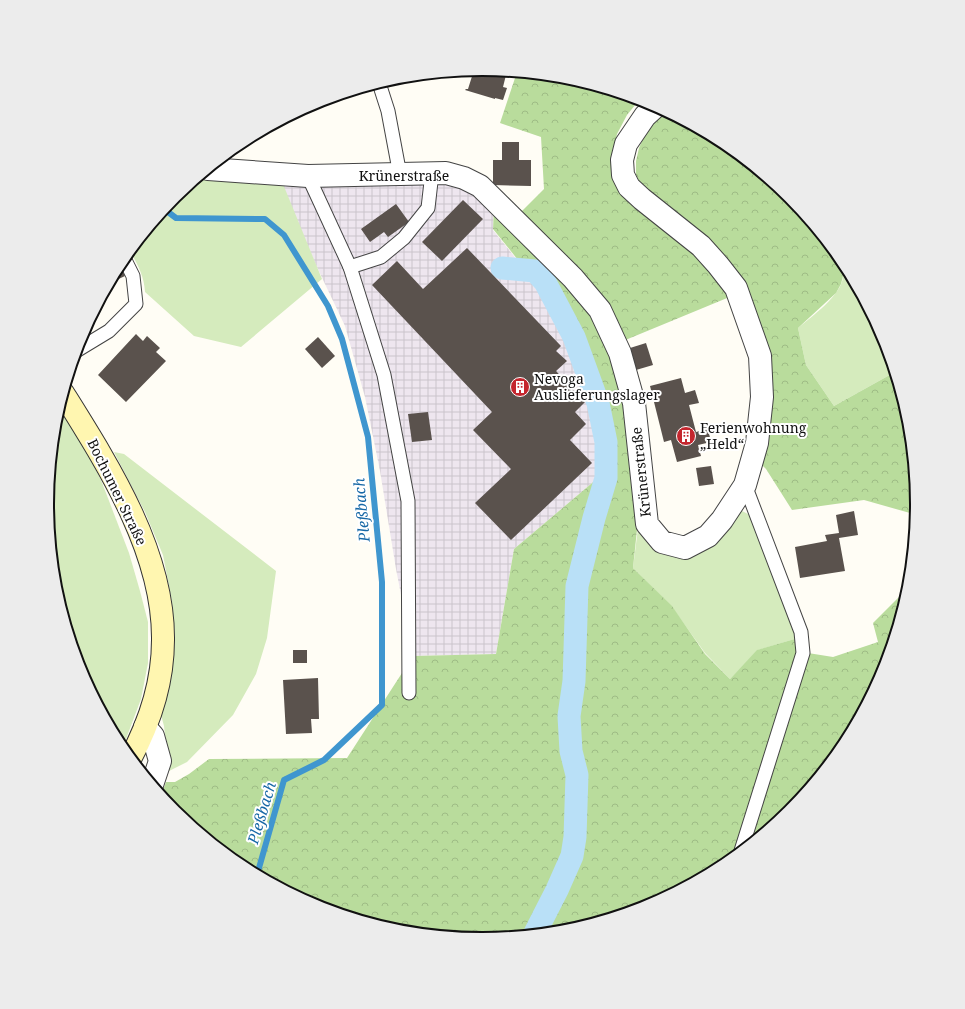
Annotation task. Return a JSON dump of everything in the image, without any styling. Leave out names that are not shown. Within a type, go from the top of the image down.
[{"type":"main road","name":"Bochumer Straße","points":[[67,400],[100,452],[129,510],[142,539],[158,592],[162,615],[162,664],[156,697],[145,727],[133,752]]},
{"type":"street","name":"Krünerstraße","points":[[215,170],[308,176],[446,174],[464,178],[480,186],[573,278],[600,310],[620,353],[634,402],[647,524],[662,542],[685,548],[708,536],[722,520],[745,485],[757,443],[762,397],[760,356],[736,288],[701,246],[628,187],[623,175],[622,160],[626,144],[645,116],[651,111]]},
{"type":"street","points":[[145,727],[153,736],[160,761],[154,779]]},
{"type":"lane","points":[[381,89],[388,111],[400,175]]},
{"type":"lane","points":[[350,267],[381,257],[404,238],[428,208],[432,174]]},
{"type":"lane","points":[[308,176],[350,267],[384,375],[408,501],[409,693]]},
{"type":"lane","points":[[85,346],[109,331],[136,304],[133,276],[127,264]]},
{"type":"lane","points":[[743,844],[803,653],[801,632],[745,485]]},
{"type":"shaded area","points":[[460,183],[494,206],[493,230],[589,349],[598,478],[514,549],[496,654],[413,656],[396,569],[380,471],[365,397],[345,326],[315,263],[282,184]]},
{"type":"green space","points":[[515,77],[566,84],[620,99],[635,105],[627,115],[617,134],[611,165],[618,187],[642,213],[673,238],[693,249],[732,296],[623,341],[522,211],[544,189],[541,137],[500,123]]},
{"type":"green space","points":[[661,115],[697,133],[721,148],[765,182],[805,222],[839,266],[843,272],[843,276],[836,293],[798,328],[806,365],[834,406],[890,375],[903,421],[910,476],[911,513],[864,500],[792,510],[762,465],[761,333],[643,189],[636,175],[636,161],[639,148],[646,132]]},
{"type":"green space","points":[[204,179],[283,184],[322,279],[241,347],[194,336],[145,292],[133,257],[160,222]]},
{"type":"green space","points":[[494,207],[593,310],[624,392],[638,520],[633,568],[672,606],[705,654],[730,679],[757,650],[798,638],[808,653],[833,657],[878,642],[873,623],[901,595],[888,642],[867,694],[854,719],[839,743],[805,787],[765,827],[721,861],[697,876],[672,889],[620,910],[566,925],[511,932],[482,933],[454,932],[399,925],[345,910],[293,889],[244,861],[200,827],[163,790],[166,782],[175,782],[189,774],[209,759],[347,758],[413,656],[496,654],[514,549],[598,478],[589,348],[493,229]]},
{"type":"green space","points":[[843,272],[867,315],[890,375],[834,406],[806,365],[798,328],[818,312],[832,298],[841,284]]},
{"type":"green space","points":[[64,415],[86,451],[101,480],[129,553],[148,622],[148,663],[141,699],[125,741],[98,694],[77,642],[62,588],[55,533],[54,504],[55,476]]},
{"type":"green space","points":[[114,452],[124,454],[276,571],[267,638],[256,674],[233,715],[187,762],[169,771],[164,726],[161,715],[171,679],[175,638],[172,602],[163,555],[145,512]]},
{"type":"green space","points":[[742,511],[750,515],[798,638],[758,650],[730,679],[705,653],[672,607],[633,568],[639,520],[646,541],[661,554],[689,557],[707,548],[724,535],[733,520]]},
{"type":"building","points":[[472,76],[506,77],[503,87],[507,88],[503,100],[465,90],[468,89]]},
{"type":"building","points":[[502,142],[519,142],[519,160],[531,160],[531,186],[493,185],[493,160],[502,160]]},
{"type":"building","points":[[463,200],[483,219],[442,261],[422,242]]},
{"type":"building","points":[[396,204],[409,222],[388,237],[384,232],[370,242],[361,229]]},
{"type":"building","name":"Nevoga Auslieferungslager","points":[[467,248],[561,346],[556,351],[567,361],[556,371],[585,402],[575,412],[586,424],[570,440],[592,463],[511,540],[475,503],[511,469],[473,430],[492,412],[372,285],[397,261],[423,289]]},
{"type":"building","points":[[123,271],[125,276],[118,279]]},
{"type":"building","points":[[136,334],[143,341],[147,336],[160,348],[156,352],[166,361],[126,402],[98,375]]},
{"type":"building","points":[[318,337],[335,356],[322,368],[305,349]]},
{"type":"building","points":[[646,343],[653,365],[636,370],[630,348]]},
{"type":"building","name":"Ferienwohnung „Held“","points":[[681,378],[685,393],[695,390],[699,403],[689,405],[696,432],[708,429],[711,442],[698,445],[701,456],[677,462],[671,440],[664,442],[650,386]]},
{"type":"building","points":[[428,412],[432,440],[412,442],[408,414]]},
{"type":"building","points":[[711,466],[714,484],[699,486],[696,468]]},
{"type":"building","points":[[854,511],[858,535],[839,538],[845,571],[800,578],[795,547],[827,541],[825,535],[839,533],[836,515]]},
{"type":"building","points":[[293,650],[307,650],[307,663],[293,663]]},
{"type":"building","points":[[318,678],[319,719],[311,719],[312,733],[286,734],[283,680]]},
{"type":"waterway","name":"Pleßbach","points":[[169,213],[176,218],[265,219],[284,235],[328,306],[342,339],[368,437],[382,582],[382,705],[324,760],[284,780],[258,870]]},
{"type":"waterway","points":[[502,268],[535,271],[545,282],[574,337],[598,403],[606,442],[606,478],[594,518],[577,586],[574,681],[569,716],[571,751],[577,775],[575,837],[572,856],[537,929]]},
{"type":"place","name":"Nevoga Auslieferungslager","points":[[520,387]]},
{"type":"place","name":"Ferienwohnung „Held“","points":[[686,436]]}]
